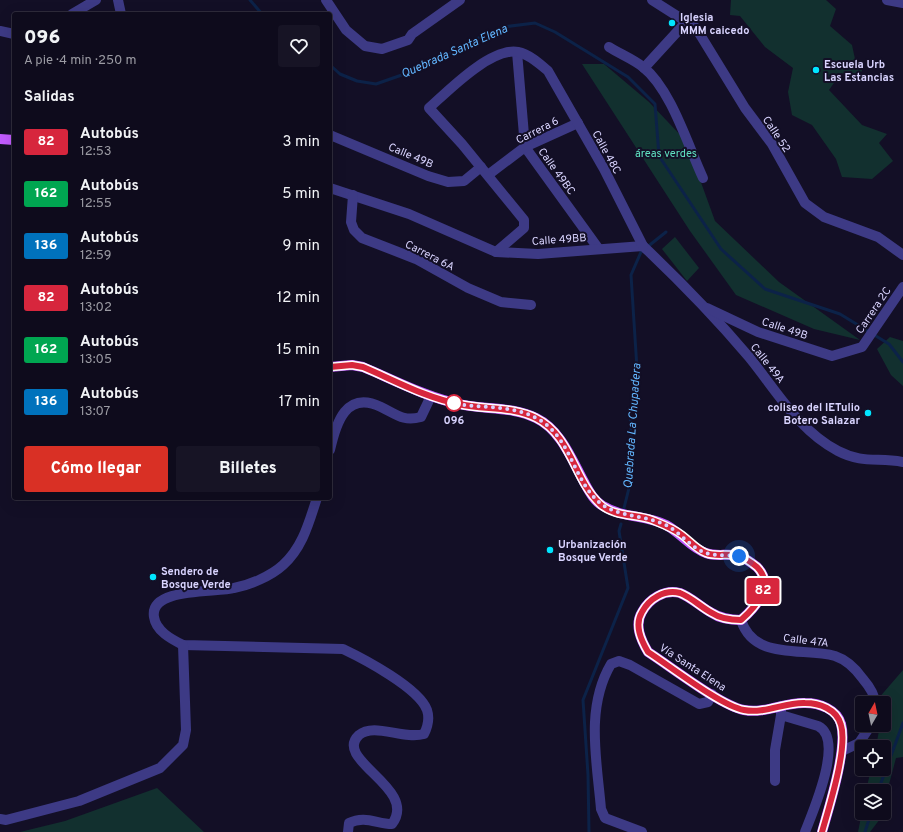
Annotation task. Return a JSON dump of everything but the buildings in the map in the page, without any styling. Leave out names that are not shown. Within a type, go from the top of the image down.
[{"type":"main road","points":[[0,139],[12,140]]},
{"type":"main road","points":[[332,367],[352,365],[363,367],[431,396],[461,405],[515,411],[538,419],[556,433],[591,495],[602,506],[618,513],[650,519],[666,525],[682,535],[698,550],[707,554],[739,556],[754,564],[762,572],[764,584],[761,598],[752,610],[741,620]]},
{"type":"main road","name":"Vía Santa Elena","points":[[741,620],[728,620],[713,614],[680,594],[665,592],[649,601],[640,614],[638,625],[641,641],[648,652],[729,705],[744,710],[781,711],[803,703],[817,704],[832,711],[841,724],[842,751],[822,832]]},
{"type":"street","points":[[75,12],[96,0]]},
{"type":"street","points":[[118,0],[121,12]]},
{"type":"street","points":[[326,0],[346,30],[364,46],[382,49],[408,40],[412,34],[460,0]]},
{"type":"street","name":"Calle 52","points":[[652,0],[696,28],[745,108],[772,144],[805,203],[824,217],[878,237],[903,255]]},
{"type":"street","points":[[887,0],[903,3]]},
{"type":"street","points":[[644,68],[687,21]]},
{"type":"street","points":[[0,31],[12,34]]},
{"type":"street","points":[[609,47],[644,68],[668,100],[703,178]]},
{"type":"street","points":[[496,252],[524,228],[524,220],[481,167],[429,108],[477,66],[497,55],[517,52]]},
{"type":"street","name":"Calle 48C","points":[[517,52],[535,60],[548,71],[578,123],[645,248]]},
{"type":"street","name":"Calle 49BC","points":[[517,52],[525,147],[598,248]]},
{"type":"street","name":"Carrera 6","points":[[488,176],[525,147],[578,123]]},
{"type":"street","name":"Calle 49B","points":[[332,136],[428,176],[448,182],[464,181],[481,167]]},
{"type":"street","name":"Calle 49BB","points":[[332,189],[408,214],[496,252],[538,254],[598,248],[645,248]]},
{"type":"street","name":"Carrera 6A","points":[[354,195],[351,222],[354,230],[362,238],[416,259],[468,288],[501,302],[531,305]]},
{"type":"street","points":[[645,248],[680,280],[703,307]]},
{"type":"street","name":"Carrera 2C","points":[[862,347],[903,287]]},
{"type":"street","name":"Calle 49B","points":[[703,307],[758,332],[832,356],[862,347]]},
{"type":"street","name":"Calle 49A","points":[[703,307],[749,358],[786,405],[811,431],[838,451],[863,461],[903,462]]},
{"type":"street","points":[[332,442],[337,422],[346,409],[354,404],[365,402],[380,406],[398,417],[410,420],[421,417],[431,396]]},
{"type":"street","points":[[316,500],[304,537],[295,551],[282,566],[260,578],[233,589],[186,593],[166,598],[157,604],[153,612],[155,623],[162,632],[183,645],[343,649],[363,658],[405,686],[418,697],[427,710],[428,725],[424,734],[414,737],[378,730],[364,731],[355,739],[354,746],[362,764],[384,782],[393,794],[397,806],[397,817],[392,824],[384,824],[369,819],[357,819],[350,822],[348,832]]},
{"type":"street","name":"Calle 47A","points":[[741,620],[746,632],[756,641],[770,648],[791,652],[836,656],[854,667],[869,685],[874,696]]},
{"type":"street","points":[[0,819],[6,820],[79,801],[160,768],[183,745],[186,730],[183,645]]},
{"type":"street","points":[[642,832],[605,818],[601,809],[594,722],[598,694],[606,672],[611,664],[619,661],[630,664],[699,704],[708,702],[712,694]]},
{"type":"street","points":[[775,781],[774,750],[781,711],[823,728],[828,737],[826,772],[805,832]]},
{"type":"street","points":[[842,751],[859,743],[866,732]]},
{"type":"green space","points":[[731,0],[826,0],[836,9],[830,26],[852,45],[855,59],[863,68],[859,77],[841,73],[829,90],[862,125],[887,134],[879,143],[893,161],[872,179],[842,177],[836,159],[812,125],[792,115],[788,92],[793,68],[765,47],[740,16],[730,15]]},
{"type":"green space","name":"áreas verdes","points":[[582,64],[604,64],[649,102],[686,141],[715,221],[779,282],[860,340],[814,329],[736,295],[690,231]]},
{"type":"green space","points":[[675,237],[699,268],[687,281],[662,249]]},
{"type":"green space","points":[[890,337],[903,341],[903,386],[891,375],[877,349]]},
{"type":"green space","points":[[903,670],[903,757],[896,758],[889,784],[868,784],[869,776],[891,776],[891,740],[877,740],[879,732],[891,732],[891,696],[881,696]]},
{"type":"green space","points":[[157,788],[204,832],[20,832],[65,821]]},
{"type":"green space","points":[[860,820],[879,820],[870,832],[858,832]]},
{"type":"waterway","name":"Quebrada Santa Elena","points":[[250,0],[260,12]]},
{"type":"waterway","name":"Quebrada Santa Elena","points":[[332,67],[340,74],[357,81],[376,84],[416,70],[442,58],[465,44],[503,27],[535,23],[555,32],[628,77],[655,104],[659,156],[721,249],[765,289],[840,314],[889,344],[903,362]]},
{"type":"waterway","name":"Quebrada La Chupadera","points":[[623,512],[630,484],[632,448],[630,415],[637,369],[631,275],[641,252],[666,232]]},
{"type":"waterway","name":"Quebrada La Chupadera","points":[[589,832],[588,775],[583,700],[628,588],[619,531],[621,524]]},
{"type":"waterway","points":[[881,784],[903,723]]},
{"type":"waterway","points":[[865,832],[869,820]]},
{"type":"bus line","name":"82","points":[[332,367],[352,365],[363,367],[431,396],[452,403],[515,411],[538,419],[544,422],[556,433],[566,447],[591,495],[602,506],[618,513],[650,519],[666,525],[682,535],[698,550],[707,554],[739,556],[754,564],[762,572],[764,584],[761,598],[752,610],[741,620],[728,620],[713,614],[680,594],[665,592],[649,601],[640,614],[638,625],[641,641],[648,652],[729,705],[744,710],[761,710],[803,703],[817,704],[832,711],[841,724],[842,751],[832,797],[822,832]]},
{"type":"place","name":"Iglesia MMM caicedo","points":[[672,23]]},
{"type":"place","name":"Escuela Urb Las Estancias","points":[[816,70]]},
{"type":"place","name":"096","points":[[454,403]]},
{"type":"place","name":"coliseo del IETulio Botero Salazar","points":[[868,413]]},
{"type":"place","name":"Urbanización Bosque Verde","points":[[550,550]]},
{"type":"place","name":"Sendero de Bosque Verde","points":[[153,577]]},
{"type":"route","points":[[454,403],[452,403],[515,411],[544,422],[556,433],[566,447],[591,495],[602,506],[618,513],[650,519],[666,525],[682,535],[698,550],[707,554],[739,556]]}]
